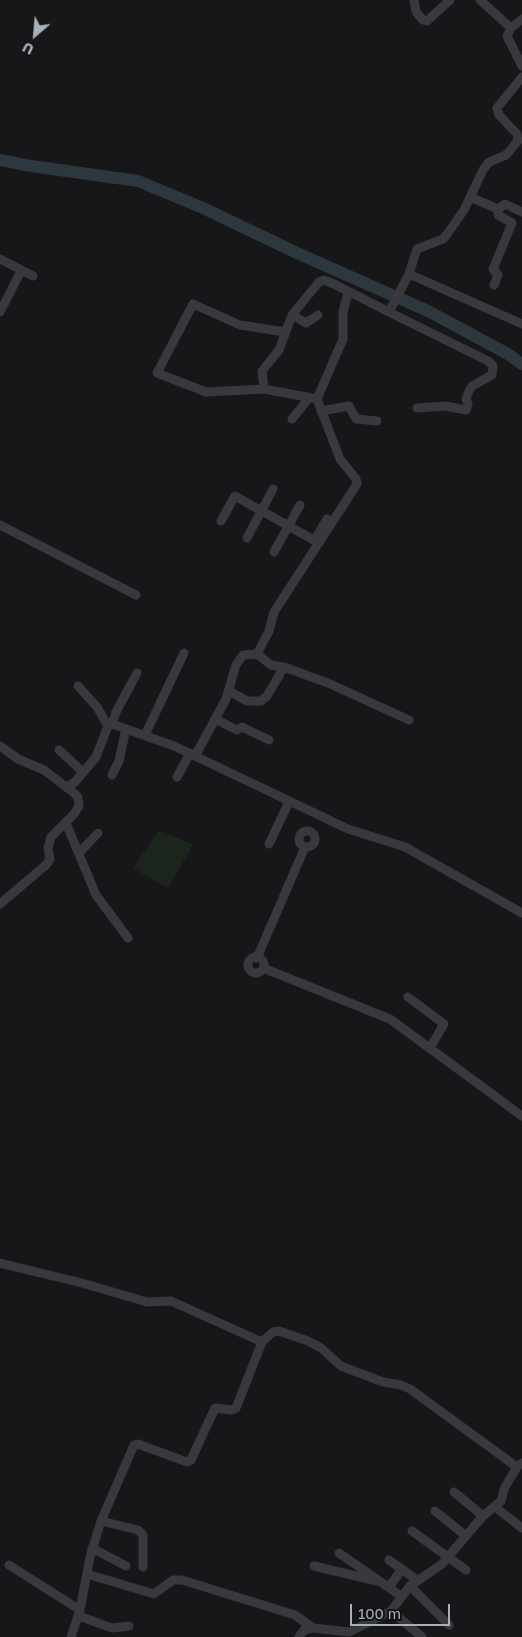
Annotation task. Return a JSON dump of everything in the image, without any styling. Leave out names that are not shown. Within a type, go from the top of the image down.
[{"type":"street","points":[[414,0],[416,12],[423,20],[427,21],[450,0]]},
{"type":"street","points":[[480,0],[511,28]]},
{"type":"street","points":[[522,18],[511,28],[507,36],[522,66]]},
{"type":"street","points":[[390,309],[409,274],[417,249],[443,239],[455,224],[489,162],[506,155],[516,144],[518,136],[499,116],[498,108],[522,77]]},
{"type":"street","points":[[470,197],[498,209]]},
{"type":"street","points":[[498,209],[505,204],[522,212]]},
{"type":"street","points":[[494,285],[498,275],[493,268],[512,222],[498,216],[498,209]]},
{"type":"street","points":[[0,259],[33,276]]},
{"type":"street","points":[[0,312],[21,271]]},
{"type":"street","points":[[409,274],[522,324]]},
{"type":"street","points":[[264,390],[262,371],[279,350],[292,315],[313,288],[324,280],[348,293],[390,309],[483,358],[493,366],[492,375],[472,386],[466,399],[468,404],[466,410],[446,406],[417,408]]},
{"type":"street","points":[[292,419],[313,398],[344,339],[344,312],[348,293]]},
{"type":"street","points":[[285,332],[240,325],[192,305],[157,373],[206,392],[264,390],[313,398]]},
{"type":"street","points":[[292,315],[306,322],[318,314]]},
{"type":"street","points":[[299,569],[357,482],[340,459],[321,412],[313,398]]},
{"type":"street","points":[[321,412],[349,406],[357,419],[377,421]]},
{"type":"street","points":[[247,538],[273,489]]},
{"type":"street","points":[[221,521],[235,496],[317,542]]},
{"type":"street","points":[[274,552],[300,504]]},
{"type":"street","points":[[257,654],[269,631],[274,612],[317,542],[327,519]]},
{"type":"street","points":[[0,524],[136,595]]},
{"type":"street","points":[[145,735],[184,653]]},
{"type":"street","points":[[257,654],[266,663],[284,667],[352,692],[409,720]]},
{"type":"street","points":[[177,777],[215,719],[229,691],[236,665],[241,657],[257,654]]},
{"type":"street","points":[[229,691],[247,701],[261,701],[267,696],[284,667]]},
{"type":"street","points":[[67,787],[75,782],[82,771],[96,757],[116,712],[137,673]]},
{"type":"street","points":[[78,686],[110,725],[145,735],[192,754],[290,802],[366,836],[405,847],[522,913]]},
{"type":"street","points":[[215,719],[237,730],[242,726],[269,740]]},
{"type":"street","points":[[112,775],[119,761],[126,729]]},
{"type":"street","points":[[0,746],[18,759],[44,770],[67,787],[78,797],[79,806],[66,823],[51,837],[48,848],[50,859],[47,864],[0,904]]},
{"type":"street","points":[[59,750],[82,771]]},
{"type":"street","points":[[269,844],[290,802]]},
{"type":"street","points":[[258,958],[305,847],[315,844],[316,838],[310,832],[316,814]]},
{"type":"street","points":[[66,823],[80,852],[96,895],[128,938]]},
{"type":"street","points":[[80,852],[98,833]]},
{"type":"street","points":[[258,958],[262,960],[263,968]]},
{"type":"street","points":[[258,958],[250,960],[248,967],[254,972],[259,972],[263,968]]},
{"type":"street","points":[[263,968],[390,1019],[522,1116]]},
{"type":"street","points":[[408,997],[444,1024],[430,1048]]},
{"type":"street","points":[[0,1263],[82,1283],[147,1302],[171,1301],[262,1342]]},
{"type":"street","points":[[71,1637],[79,1613],[92,1548],[101,1521],[135,1444],[186,1462],[191,1460],[215,1408],[232,1410],[236,1408],[262,1342],[273,1332],[285,1332],[318,1345],[341,1366],[383,1382],[403,1386],[520,1465],[504,1490],[502,1499],[495,1507],[483,1516],[438,1568],[414,1583],[401,1596],[391,1611],[349,1632],[313,1628],[304,1630],[299,1637]]},
{"type":"street","points":[[454,1492],[483,1516]]},
{"type":"street","points":[[495,1507],[522,1528]]},
{"type":"street","points":[[435,1511],[466,1536]]},
{"type":"street","points":[[101,1521],[138,1530],[143,1535],[143,1567]]},
{"type":"street","points":[[412,1531],[466,1570]]},
{"type":"street","points":[[92,1548],[126,1566]]},
{"type":"street","points":[[339,1553],[401,1596]]},
{"type":"street","points":[[389,1560],[402,1569],[449,1625]]},
{"type":"street","points":[[9,1565],[79,1613],[112,1628],[129,1626]]},
{"type":"street","points":[[314,1566],[363,1579],[380,1581]]},
{"type":"street","points":[[389,1587],[402,1569]]},
{"type":"street","points":[[87,1574],[154,1594],[173,1580],[182,1580],[295,1615],[313,1628]]},
{"type":"street","points":[[391,1611],[422,1637]]},
{"type":"shaded area","points":[[159,830],[193,845],[168,888],[133,868]]},
{"type":"waterway","points":[[0,160],[138,181],[203,208],[297,253],[428,311],[508,354],[522,364]]}]
